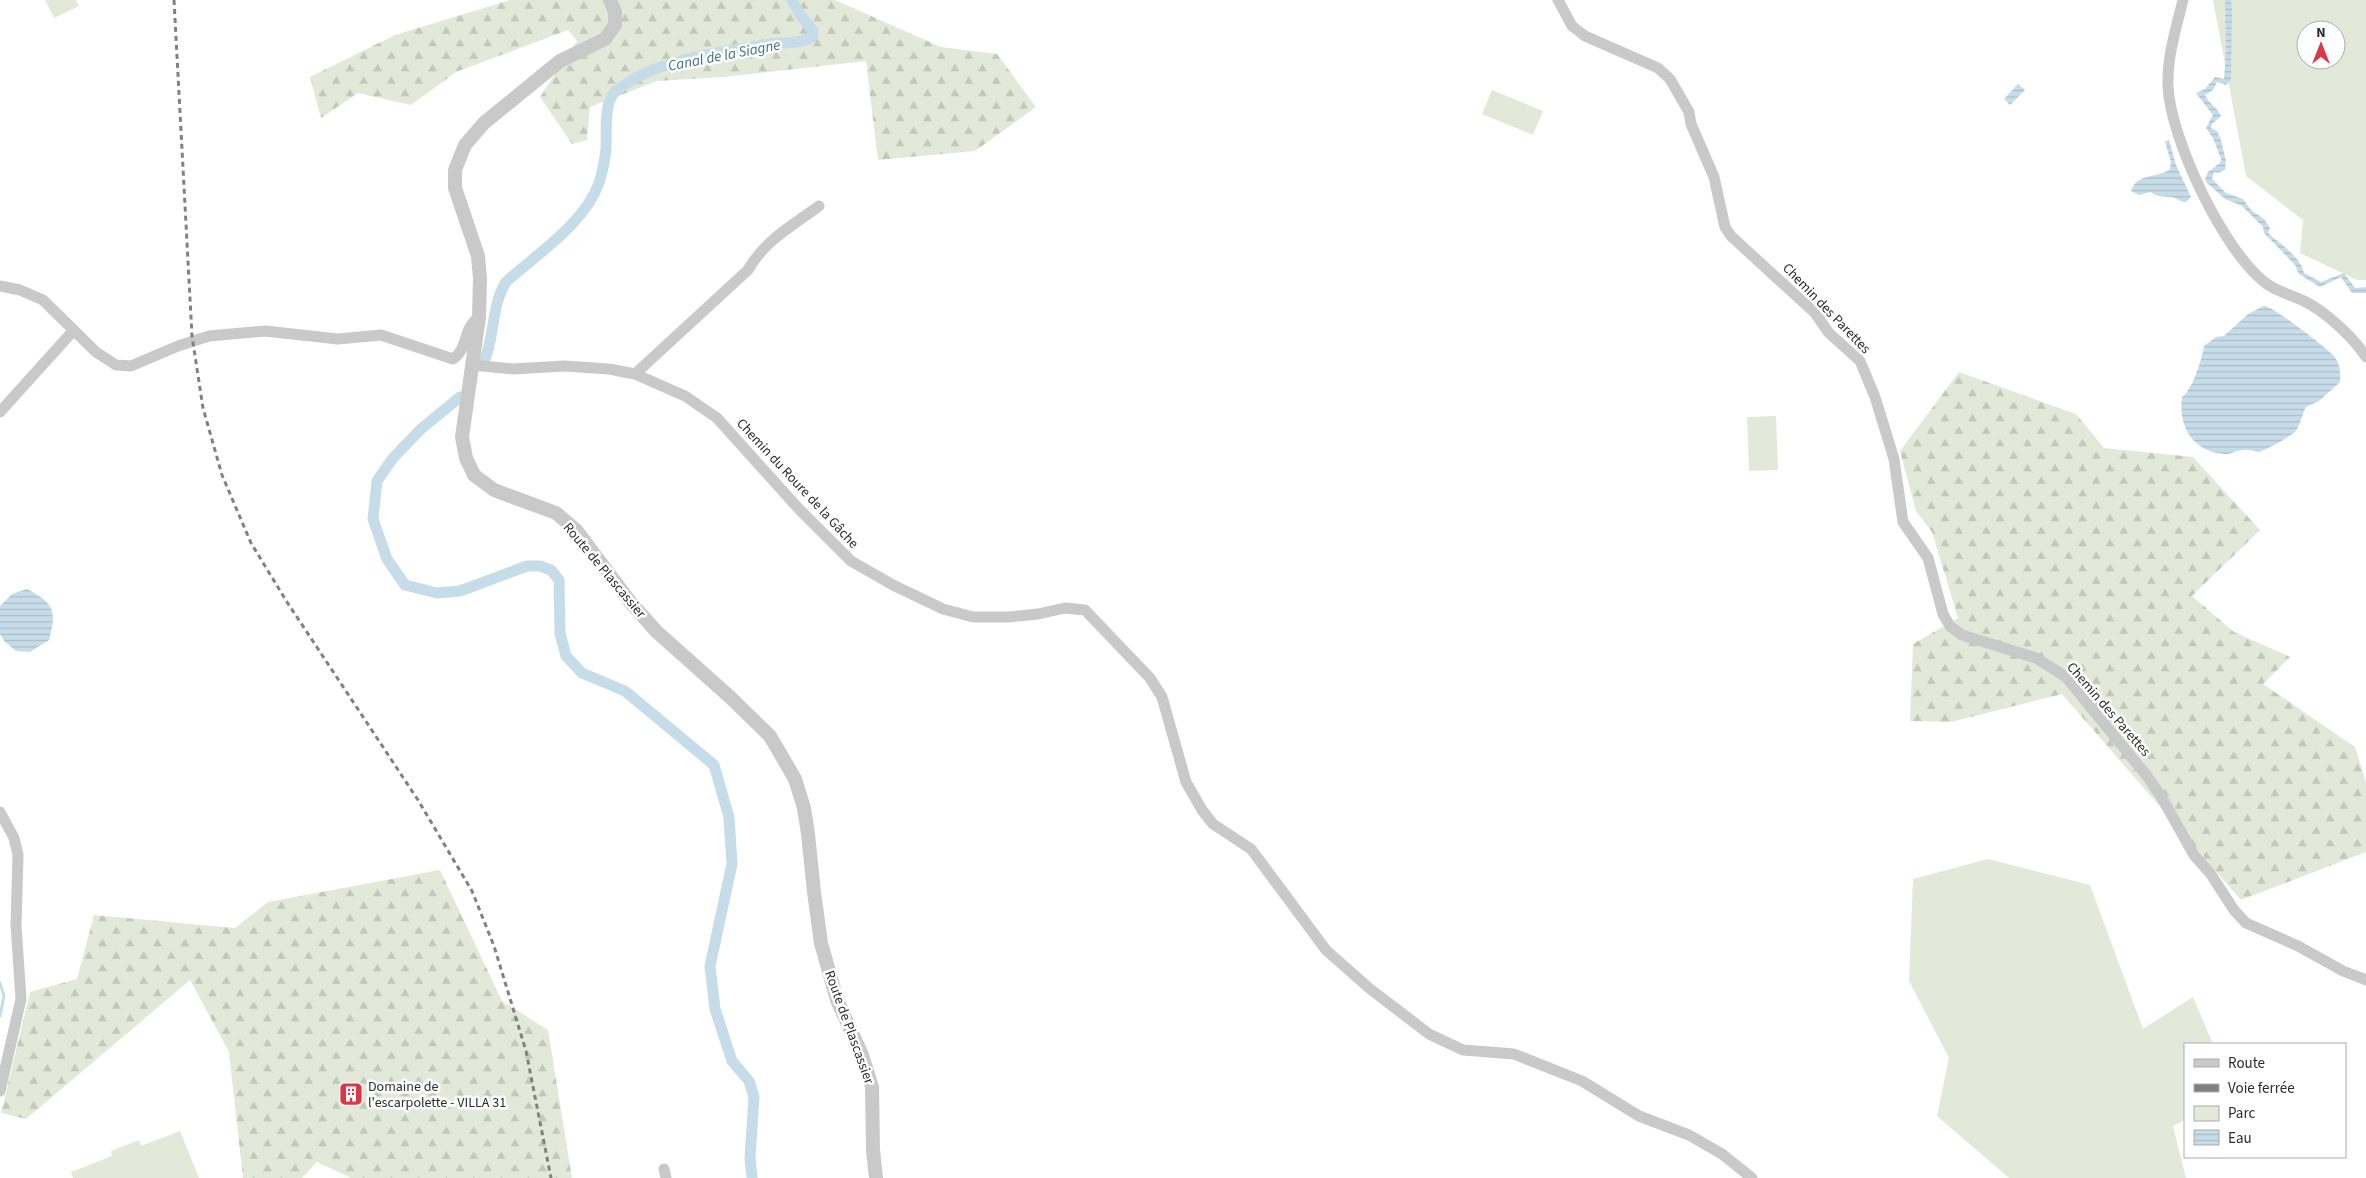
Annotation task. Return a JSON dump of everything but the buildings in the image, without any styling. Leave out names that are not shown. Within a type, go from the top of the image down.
[{"type":"street","name":"Route de Plascassier","points":[[610,0],[615,12],[615,25],[605,39],[560,62],[484,123],[465,145],[455,170],[455,188],[478,256],[480,280],[479,317],[462,437],[466,458],[474,475],[494,490],[556,513],[576,530],[631,603],[656,631],[731,698],[770,736],[795,779],[804,808],[822,943],[837,1000],[862,1055],[872,1088],[873,1150],[876,1178]]},
{"type":"street","name":"Chemin des Parettes","points":[[1558,0],[1572,26],[1585,36],[1658,68],[1670,79],[1689,112],[1692,124],[1714,177],[1725,227],[1731,236],[1815,313],[1829,333],[1860,361],[1875,397],[1894,459],[1903,522],[1928,558],[1941,608],[1950,626],[1962,635],[2036,658],[2066,677],[2147,776],[2194,855],[2210,873],[2234,910],[2246,923],[2298,946],[2343,971],[2366,980]]},
{"type":"street","points":[[2183,0],[2170,51],[2168,87],[2174,118],[2207,203],[2231,243],[2265,283],[2307,302],[2340,327],[2366,357]]},
{"type":"street","points":[[635,374],[748,270],[756,256],[776,235],[819,206]]},
{"type":"street","points":[[0,286],[20,290],[42,300],[96,352],[116,365],[131,366],[178,346],[209,336],[265,331],[338,339],[381,335],[453,359],[461,353],[470,324],[479,317]]},
{"type":"street","points":[[0,412],[73,331]]},
{"type":"street","name":"Chemin du Roure de la Gâche","points":[[472,365],[513,369],[564,366],[609,369],[635,374],[685,396],[717,418],[798,508],[851,561],[943,610],[973,617],[1009,617],[1065,608],[1085,610],[1150,678],[1162,697],[1186,782],[1213,824],[1251,849],[1326,950],[1369,988],[1429,1034],[1463,1050],[1514,1054],[1582,1081],[1639,1116],[1689,1134],[1722,1154],[1752,1178]]},
{"type":"street","points":[[0,812],[14,838],[18,855],[16,925],[21,999],[0,1091]]},
{"type":"green space","points":[[45,0],[76,0],[79,6],[54,18]]},
{"type":"green space","points":[[510,0],[835,0],[941,47],[997,54],[1036,107],[975,151],[878,160],[866,61],[723,77],[657,81],[590,107],[587,140],[572,144],[540,97],[577,41],[568,30],[456,72],[411,105],[358,93],[321,118],[310,77],[395,35]]},
{"type":"green space","points":[[2213,0],[2366,0],[2366,280],[2357,280],[2300,253],[2303,220],[2246,176]]},
{"type":"green space","points":[[1492,90],[1543,111],[1533,135],[1482,114]]},
{"type":"green space","points":[[1959,372],[2076,414],[2104,448],[2193,457],[2260,530],[2192,596],[2234,632],[2290,657],[2263,684],[2355,747],[2366,782],[2366,852],[2241,900],[2062,694],[1951,722],[1910,721],[1913,644],[1958,618],[1932,532],[1916,511],[1900,451]]},
{"type":"green space","points":[[1776,416],[1778,470],[1749,471],[1747,417]]},
{"type":"green space","points":[[1988,859],[2090,885],[2143,1029],[2193,997],[2213,1043],[2184,1043],[2184,1120],[2173,1126],[2186,1178],[2009,1178],[1937,1116],[1949,1058],[1909,981],[1913,879]]},
{"type":"green space","points":[[440,870],[502,1001],[548,1030],[572,1178],[351,1178],[317,1162],[302,1178],[243,1178],[229,1052],[190,980],[26,1119],[1,1113],[30,992],[77,979],[94,915],[235,928],[268,902]]},
{"type":"green space","points":[[180,1131],[199,1178],[73,1178],[71,1172],[112,1156],[111,1151],[139,1140],[141,1146]]},
{"type":"water","points":[[2225,0],[2231,0],[2232,10],[2231,80],[2226,85],[2217,82],[2213,90],[2205,95],[2221,116],[2212,124],[2211,128],[2217,131],[2226,161],[2225,170],[2218,173],[2214,172],[2212,179],[2226,193],[2243,199],[2251,210],[2264,219],[2270,228],[2268,233],[2294,256],[2304,273],[2321,282],[2344,273],[2355,288],[2366,287],[2366,293],[2352,293],[2341,277],[2320,287],[2299,274],[2295,265],[2264,233],[2263,227],[2242,206],[2225,199],[2206,182],[2205,179],[2208,172],[2220,163],[2221,159],[2213,138],[2206,128],[2213,115],[2196,93],[2205,89],[2215,77],[2224,79],[2226,52]]},
{"type":"water","points":[[2018,84],[2025,90],[2010,105],[2004,99]]},
{"type":"water","points":[[2169,140],[2176,165],[2191,197],[2186,202],[2172,197],[2157,196],[2150,192],[2139,195],[2131,191],[2134,185],[2143,178],[2160,174],[2170,169],[2171,162],[2165,142]]},
{"type":"water","points":[[2264,306],[2288,320],[2334,356],[2340,369],[2340,382],[2319,401],[2306,407],[2295,432],[2277,444],[2258,452],[2245,450],[2227,454],[2213,452],[2196,443],[2185,428],[2181,408],[2182,397],[2193,382],[2204,346],[2216,337],[2224,336],[2248,314]]},
{"type":"water","points":[[27,589],[48,604],[53,615],[49,640],[30,652],[16,651],[5,642],[0,634],[0,606],[12,594]]},
{"type":"waterway","name":"Canal de la Siagne","points":[[484,362],[490,342],[495,311],[506,282],[572,225],[592,198],[599,183],[605,158],[607,110],[616,91],[632,80],[669,64],[732,50],[798,42],[812,37],[813,31],[792,0]]},
{"type":"waterway","name":"Canal de la Siagne","points":[[460,397],[421,429],[393,458],[377,481],[373,519],[387,559],[405,585],[437,593],[460,591],[527,566],[540,566],[551,570],[559,580],[560,633],[566,656],[582,673],[625,691],[714,765],[729,817],[732,864],[710,966],[715,1009],[732,1061],[749,1081],[754,1097],[750,1158],[752,1178]]},
{"type":"waterway","points":[[0,983],[4,996],[0,1016]]},
{"type":"railway","points":[[174,0],[192,336],[203,408],[222,475],[251,543],[287,602],[418,800],[472,891],[494,946],[526,1051],[551,1178]]},
{"type":"place","name":"Domaine de l'escarpolette - VILLA 31","points":[[351,1094]]}]
